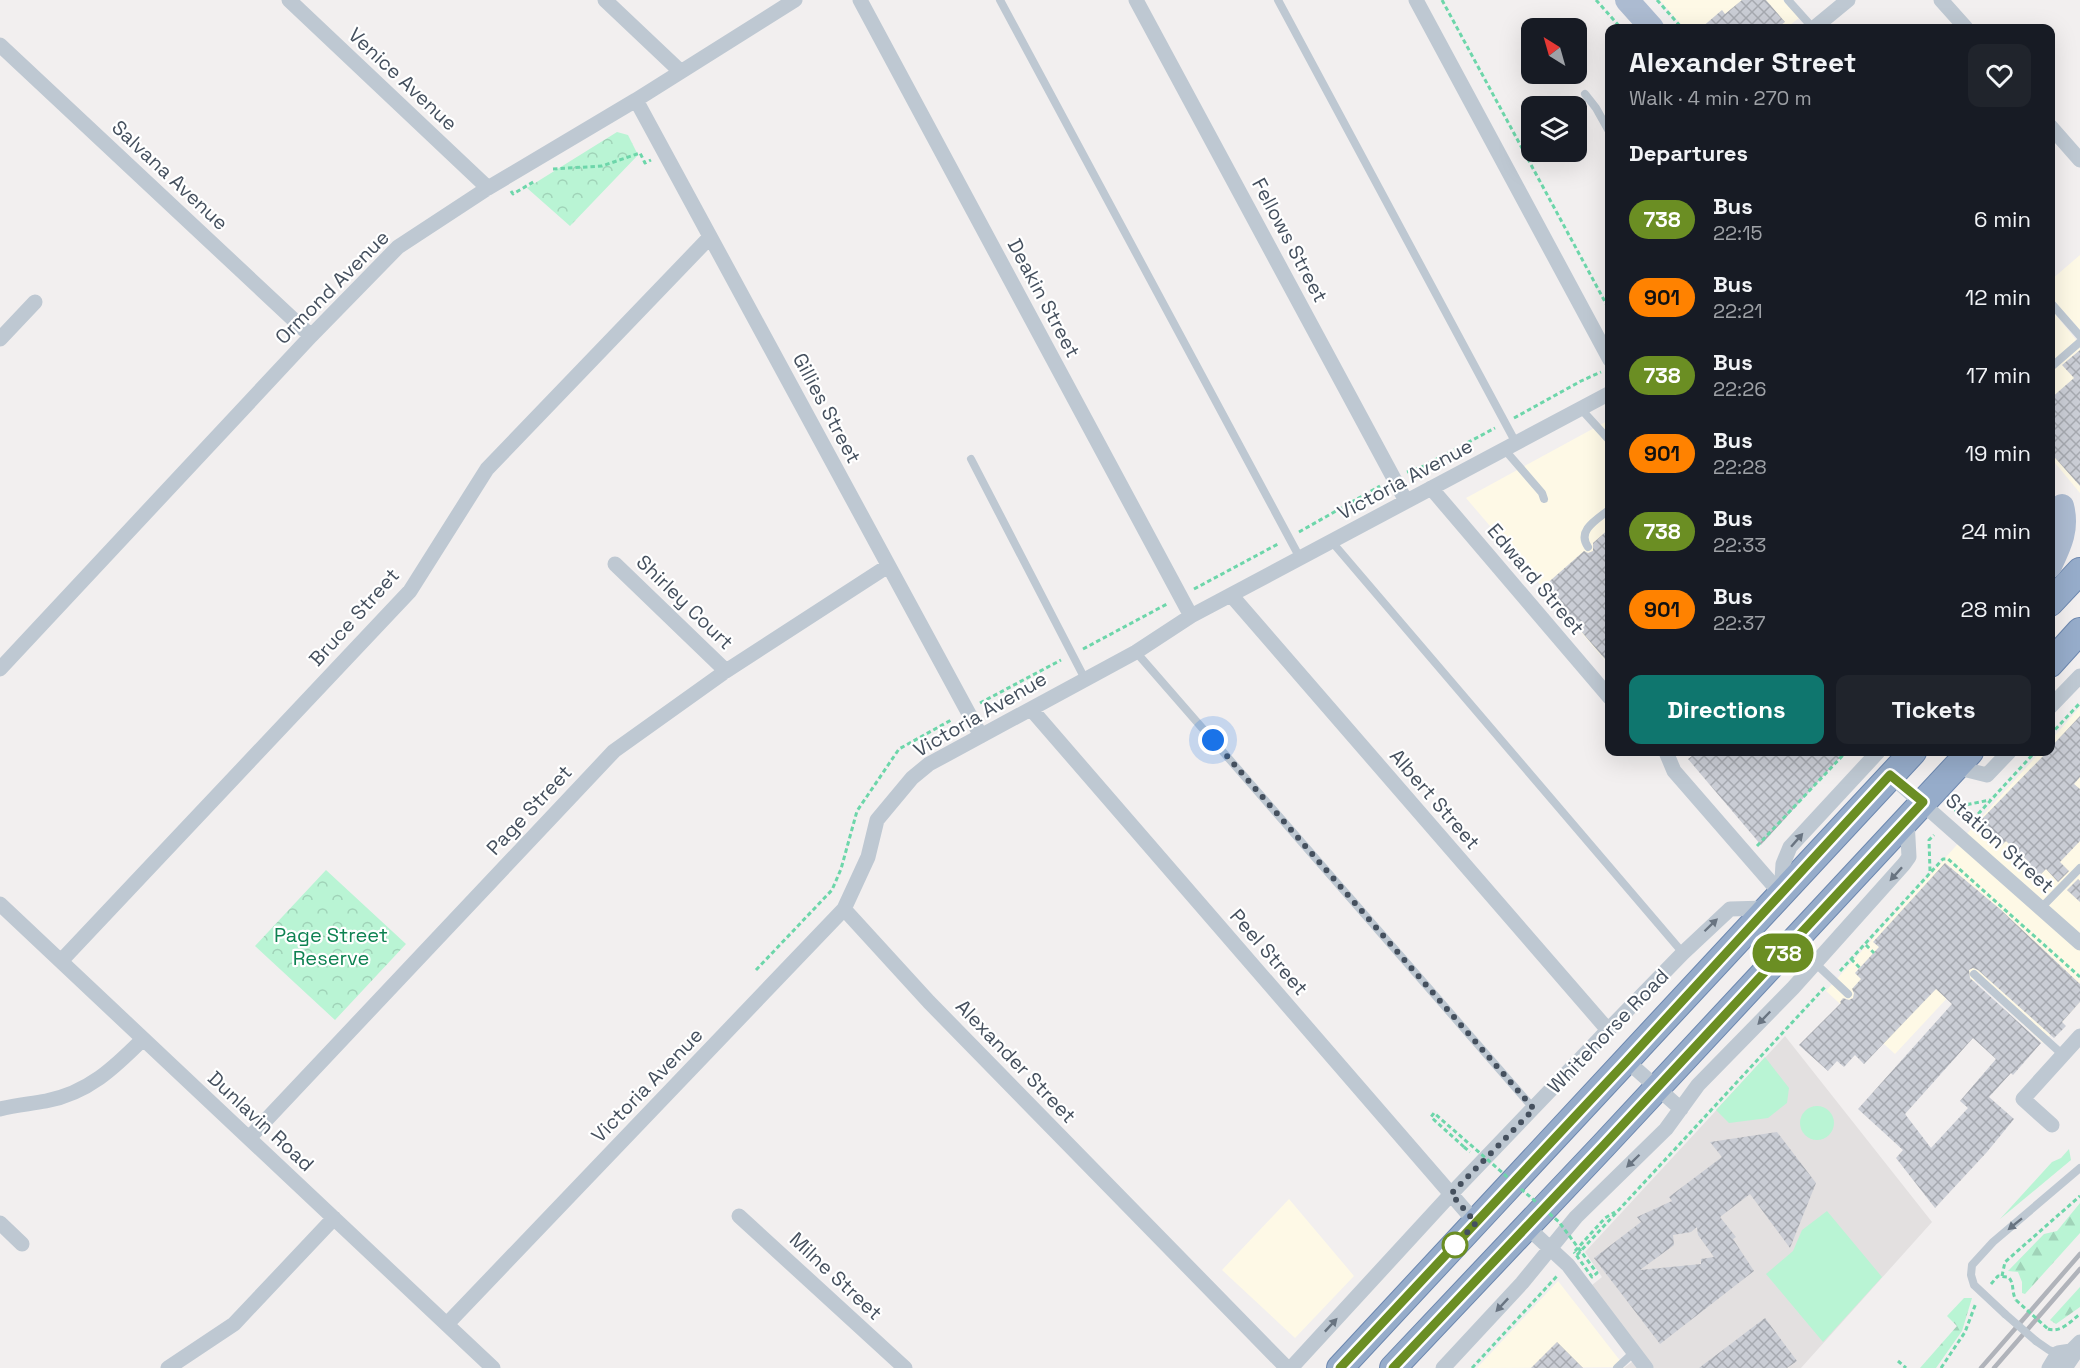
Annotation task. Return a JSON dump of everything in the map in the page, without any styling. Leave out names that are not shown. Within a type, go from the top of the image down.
[{"type":"highway","points":[[2055,598],[2080,571]]},
{"type":"highway","points":[[2055,658],[2080,631]]},
{"type":"highway","name":"Whitehorse Road","points":[[1340,1368],[1909,756]]},
{"type":"highway","points":[[1393,1368],[1657,1089],[1962,759]]},
{"type":"main road","points":[[1627,0],[1648,24]]},
{"type":"main road","points":[[2056,499],[2080,527]]},
{"type":"main road","points":[[2055,555],[2064,534],[2065,521],[2056,499]]},
{"type":"street","name":"Venice Avenue","points":[[289,0],[488,188]]},
{"type":"street","points":[[605,0],[680,71]]},
{"type":"street","name":"Ormond Avenue","points":[[0,669],[311,336],[398,247],[488,188],[636,100],[795,0]]},
{"type":"street","name":"Deakin Street","points":[[860,0],[1191,616]]},
{"type":"street","name":"Fellows Street","points":[[1136,0],[1406,501]]},
{"type":"street","points":[[1416,0],[1605,351]]},
{"type":"street","points":[[1818,24],[1848,0]]},
{"type":"street","points":[[1941,0],[1962,24]]},
{"type":"street","name":"Salvana Avenue","points":[[0,45],[311,336]]},
{"type":"street","name":"Gillies Street","points":[[636,100],[981,736]]},
{"type":"street","points":[[2055,132],[2080,160]]},
{"type":"street","name":"Bruce Street","points":[[61,961],[410,591],[487,469],[710,237]]},
{"type":"street","points":[[0,339],[35,302]]},
{"type":"street","name":"Victoria Avenue","points":[[447,1324],[844,909],[868,857],[877,820],[912,778],[929,764],[1136,652],[1191,616],[1605,396]]},
{"type":"street","name":"Edward Street","points":[[1431,488],[1605,692]]},
{"type":"street","name":"Shirley Court","points":[[615,564],[726,671]]},
{"type":"street","name":"Page Street","points":[[249,1138],[614,751],[726,671],[888,566]]},
{"type":"street","name":"Albert Street","points":[[1231,596],[1608,1030]]},
{"type":"street","points":[[2055,702],[2080,675]]},
{"type":"street","name":"Peel Street","points":[[1031,709],[1476,1223]]},
{"type":"street","points":[[1668,756],[1674,771],[1774,901]]},
{"type":"street","points":[[1774,901],[1790,847],[1874,756]]},
{"type":"street","points":[[1962,759],[1987,775],[2005,756]]},
{"type":"street","name":"Station Street","points":[[1890,775],[1915,811],[2041,908],[2080,943]]},
{"type":"street","points":[[1443,1368],[1522,1283],[1576,1217],[1666,1129],[1698,1085],[1815,963],[1904,864],[1909,856],[1915,811]]},
{"type":"street","name":"Whitehorse Road","points":[[1289,1368],[1451,1194],[1683,952],[1730,909],[1774,901]]},
{"type":"street","name":"Dunlavin Road","points":[[0,904],[493,1368]]},
{"type":"street","name":"Alexander Street","points":[[844,909],[929,1002],[1289,1368]]},
{"type":"street","points":[[2052,1125],[2023,1099],[2080,1036]]},
{"type":"street","points":[[0,1109],[47,1101],[76,1093],[113,1070],[143,1040]]},
{"type":"street","name":"Whitehorse Road","points":[[1627,1061],[1681,1109]]},
{"type":"street","name":"Milne Street","points":[[739,1216],[905,1368]]},
{"type":"street","points":[[168,1368],[234,1324],[334,1218]]},
{"type":"street","points":[[0,1223],[22,1244]]},
{"type":"street","points":[[1526,1226],[1568,1265],[1646,1368]]},
{"type":"street","points":[[2049,1368],[2058,1353],[2068,1352],[2080,1344]]},
{"type":"street","points":[[2065,1368],[2080,1344]]},
{"type":"lane","points":[[1000,0],[1300,558]]},
{"type":"lane","points":[[1278,0],[1510,446],[1542,493],[1544,500]]},
{"type":"lane","points":[[1788,0],[1809,24]]},
{"type":"lane","points":[[1585,94],[1605,124]]},
{"type":"lane","points":[[2055,308],[2080,336]]},
{"type":"lane","points":[[2055,364],[2080,342]]},
{"type":"lane","points":[[1581,409],[1605,435]]},
{"type":"lane","points":[[971,459],[1084,679]]},
{"type":"lane","points":[[1588,547],[1584,532],[1605,513]]},
{"type":"lane","points":[[1332,542],[1683,952]]},
{"type":"lane","points":[[1136,652],[1534,1109]]},
{"type":"lane","points":[[2041,908],[2080,868]]},
{"type":"lane","points":[[1815,963],[1848,994]]},
{"type":"lane","points":[[1974,974],[2063,1055]]},
{"type":"lane","points":[[2058,1353],[2036,1341],[1980,1292],[1972,1282],[1971,1271],[1977,1258],[1993,1242],[2080,1168]]},
{"type":"lane","points":[[1617,1368],[1633,1353]]},
{"type":"path","points":[[1442,0],[1605,302]]},
{"type":"path","points":[[1596,0],[1617,24]]},
{"type":"path","points":[[1657,0],[1678,24]]},
{"type":"path","points":[[504,179],[513,194],[554,169],[603,166],[640,153],[645,163],[665,153]]},
{"type":"path","points":[[2055,730],[2080,703]]},
{"type":"path","points":[[1754,849],[1842,756]]},
{"type":"path","points":[[1968,825],[2031,756]]},
{"type":"path","points":[[1960,806],[1990,800]]},
{"type":"path","points":[[1472,1368],[1866,945],[1943,859],[1948,859],[2080,977]]},
{"type":"path","points":[[1866,945],[1874,953]]},
{"type":"path","points":[[1851,959],[1860,968]]},
{"type":"path","points":[[1471,1153],[1431,1117],[1434,1113],[1559,1222],[1565,1231],[1572,1239],[1578,1248],[1591,1264],[1597,1273],[1592,1276],[1574,1252],[1581,1244],[1605,1218],[1619,1209]]},
{"type":"path","points":[[2002,1276],[2006,1262],[2080,1196]]},
{"type":"path","points":[[1941,1368],[1965,1332],[1980,1292],[1998,1276],[2005,1275],[2011,1280],[2016,1300],[2048,1329],[2062,1328],[2080,1314]]},
{"type":"path","points":[[1898,1360],[1906,1368]]},
{"type":"shaded area","points":[[1660,0],[1783,0],[1799,18],[1791,24],[1681,24]]},
{"type":"shaded area","points":[[2080,255],[2080,330],[2055,302],[2055,277]]},
{"type":"shaded area","points":[[2055,314],[2077,341],[2055,360]]},
{"type":"shaded area","points":[[2080,347],[2080,493],[2055,463],[2055,367]]},
{"type":"shaded area","points":[[1605,422],[1605,660],[1466,498]]},
{"type":"shaded area","points":[[2080,707],[2080,1002],[2043,1043],[1977,981],[1963,981],[1895,1054],[1826,991],[2036,756],[2055,756],[2055,735]]},
{"type":"shaded area","points":[[1785,1036],[1932,1222],[1801,1368],[1624,1368],[1637,1358],[1592,1285],[1602,1277],[1585,1252]]},
{"type":"shaded area","points":[[1289,1199],[1354,1276],[1295,1338],[1222,1270]]},
{"type":"shaded area","points":[[1558,1281],[1625,1367],[1477,1368]]},
{"type":"green space","points":[[617,132],[628,135],[638,155],[570,226],[527,188]]},
{"type":"green space","name":"Page Street Reserve","points":[[326,870],[406,944],[335,1020],[255,946]]},
{"type":"green space","points":[[1765,1057],[1789,1088],[1787,1103],[1768,1118],[1729,1123],[1716,1110]]},
{"type":"green space","points":[[1817,1106],[1829,1111],[1834,1123],[1829,1135],[1817,1140],[1805,1135],[1800,1123],[1805,1111]]},
{"type":"green space","points":[[2069,1149],[2071,1160],[2000,1219],[2052,1162],[2061,1158]]},
{"type":"green space","points":[[2080,1203],[2080,1233],[2025,1294],[2022,1293],[2022,1282],[2018,1272],[2008,1271],[2044,1234],[2057,1231]]},
{"type":"green space","points":[[1827,1211],[1882,1277],[1823,1342],[1766,1274],[1793,1251],[1802,1230]]},
{"type":"green space","points":[[2080,1287],[2080,1307],[2056,1324],[2050,1320]]},
{"type":"green space","points":[[1964,1298],[1972,1298],[1962,1331],[1936,1368],[1920,1368],[1957,1326],[1947,1316]]},
{"type":"building","points":[[1742,0],[1766,0],[1785,22],[1782,24],[1706,24],[1722,10],[1725,14]]},
{"type":"building","points":[[2080,350],[2080,486],[2055,458],[2055,395],[2074,378],[2062,365]]},
{"type":"building","points":[[1605,532],[1605,659],[1543,587],[1584,551],[1588,553],[1593,551],[1593,543]]},
{"type":"building","points":[[2080,716],[2080,777],[2074,784],[2080,789],[2080,841],[2060,862],[2069,871],[2058,882],[2046,869],[2038,877],[2026,866],[2029,862],[2006,841],[2001,846],[1977,824],[2043,756],[2055,756],[2055,743]]},
{"type":"building","points":[[1692,756],[1841,756],[1761,845],[1688,759]]},
{"type":"building","points":[[1945,863],[2001,910],[2080,984],[2080,1002],[2062,1022],[2066,1026],[2054,1038],[1978,970],[1973,968],[1969,970],[1970,978],[2041,1043],[2013,1075],[2011,1073],[1989,1097],[2014,1119],[1935,1208],[1896,1158],[1903,1150],[1858,1109],[1952,1004],[1936,989],[1864,1064],[1855,1055],[1844,1067],[1837,1061],[1828,1071],[1799,1045],[1841,1003],[1843,998],[1849,1000],[1853,998],[1852,989],[1861,979],[1855,973],[1879,947],[1873,942]],"holes":[[[1973,1038],[1996,1059],[1960,1101],[1968,1108],[1931,1148],[1905,1114]]]},
{"type":"building","points":[[2078,879],[2080,881],[2080,902],[2067,890]]},
{"type":"building","points":[[1777,1132],[1816,1183],[1790,1248],[1750,1194],[1720,1217],[1736,1237],[1733,1239],[1754,1271],[1660,1344],[1594,1258],[1641,1222],[1637,1217],[1672,1201],[1669,1197],[1722,1157],[1710,1142]],"holes":[[[1697,1227],[1698,1235],[1714,1257],[1701,1259],[1701,1264],[1640,1270],[1674,1245],[1673,1235],[1691,1232]]]},
{"type":"building","points":[[1765,1318],[1797,1361],[1787,1368],[1699,1368]]},
{"type":"building","points":[[1557,1342],[1583,1368],[1531,1368]]},
{"type":"railway","points":[[1981,1368],[2080,1254]]},
{"type":"railway","points":[[1994,1368],[2080,1269]]},
{"type":"bus line","name":"738","points":[[1340,1368],[1890,775],[1923,802],[1393,1368]]},
{"type":"route","points":[[1213,740],[1534,1109],[1451,1194],[1476,1223],[1455,1245]]}]
